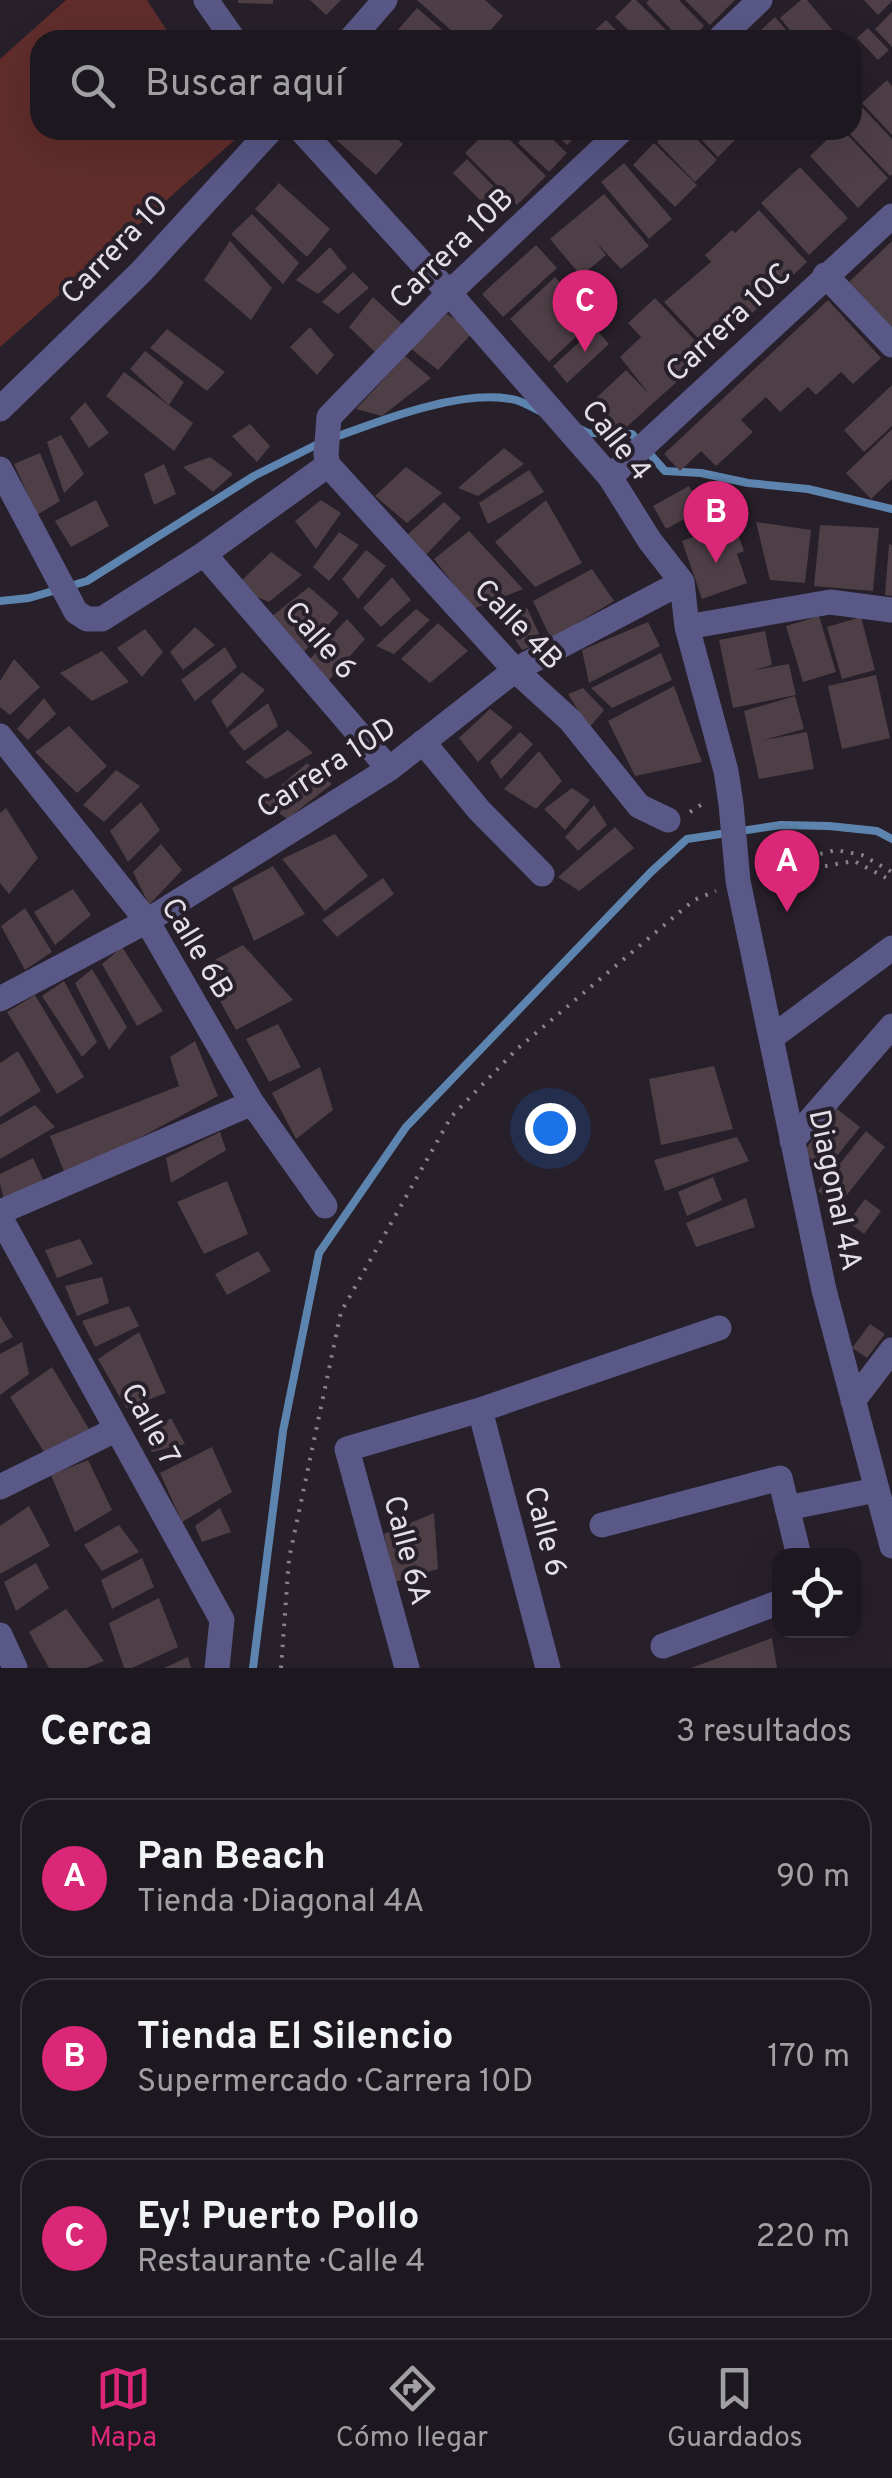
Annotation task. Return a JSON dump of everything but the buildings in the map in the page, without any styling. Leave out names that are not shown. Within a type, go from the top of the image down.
[{"type":"street","points":[[206,0],[227,30]]},
{"type":"street","points":[[359,30],[385,0]]},
{"type":"street","points":[[728,30],[760,0]]},
{"type":"street","name":"Carrera 10","points":[[0,409],[141,272],[262,140]]},
{"type":"street","name":"Calle 4","points":[[311,140],[610,477],[650,541],[682,582]]},
{"type":"street","name":"Carrera 10B","points":[[327,460],[329,417],[449,293],[611,140]]},
{"type":"street","name":"Carrera 10C","points":[[610,477],[892,216]]},
{"type":"street","points":[[826,275],[892,346]]},
{"type":"street","points":[[0,469],[76,612],[88,619],[102,619],[204,554],[327,460]]},
{"type":"street","name":"Calle 4B","points":[[327,460],[515,670],[570,720],[638,806],[668,820]]},
{"type":"street","name":"Calle 6","points":[[204,554],[388,769]]},
{"type":"street","points":[[682,582],[686,627],[730,796]]},
{"type":"street","name":"Carrera 10D","points":[[0,999],[146,921],[388,769],[515,670],[682,582]]},
{"type":"street","points":[[686,627],[830,602],[890,613]]},
{"type":"street","name":"Calle 6B","points":[[0,736],[146,921],[252,1102],[325,1206]]},
{"type":"street","points":[[424,742],[479,810],[542,874]]},
{"type":"street","name":"Diagonal 4A","points":[[730,796],[737,878],[824,1290],[892,1546]]},
{"type":"street","points":[[771,1038],[892,948]]},
{"type":"street","points":[[792,1141],[892,1026]]},
{"type":"street","points":[[0,1214],[252,1102]]},
{"type":"street","name":"Calle 7","points":[[0,1214],[222,1620],[217,1668]]},
{"type":"street","points":[[480,1410],[719,1328]]},
{"type":"street","points":[[853,1401],[892,1350]]},
{"type":"street","name":"Calle 6","points":[[480,1410],[548,1668]]},
{"type":"street","name":"Calle 6A","points":[[407,1668],[347,1449],[480,1410]]},
{"type":"street","points":[[0,1487],[117,1428]]},
{"type":"street","points":[[602,1524],[780,1478],[797,1548]]},
{"type":"street","points":[[787,1508],[876,1490]]},
{"type":"street","points":[[663,1646],[772,1605]]},
{"type":"street","points":[[0,1634],[15,1668]]},
{"type":"path","points":[[668,820],[730,796]]},
{"type":"path","points":[[281,1668],[289,1560],[341,1312],[451,1117],[517,1049],[694,900],[737,878],[836,850],[862,855],[892,872]]},
{"type":"path","points":[[737,878],[854,861],[892,881]]},
{"type":"shaded area","points":[[66,0],[147,0],[166,30],[32,30]]},
{"type":"shaded area","points":[[30,32],[30,140],[235,140],[0,347],[0,59]]},
{"type":"waterway","points":[[333,438],[420,408],[468,399],[511,399],[540,411]]},
{"type":"waterway","points":[[580,429],[588,433],[632,434],[665,471],[808,489],[892,509]]},
{"type":"waterway","points":[[0,601],[29,598],[87,581],[254,476],[320,443]]},
{"type":"waterway","points":[[253,1668],[283,1431],[319,1253],[406,1127],[687,839],[781,825],[877,831],[892,839]]},
{"type":"place","name":"Ey! Puerto Pollo","points":[[585,352]]},
{"type":"place","name":"Tienda El Silencio","points":[[716,563]]},
{"type":"place","name":"Pan Beach","points":[[787,912]]}]
